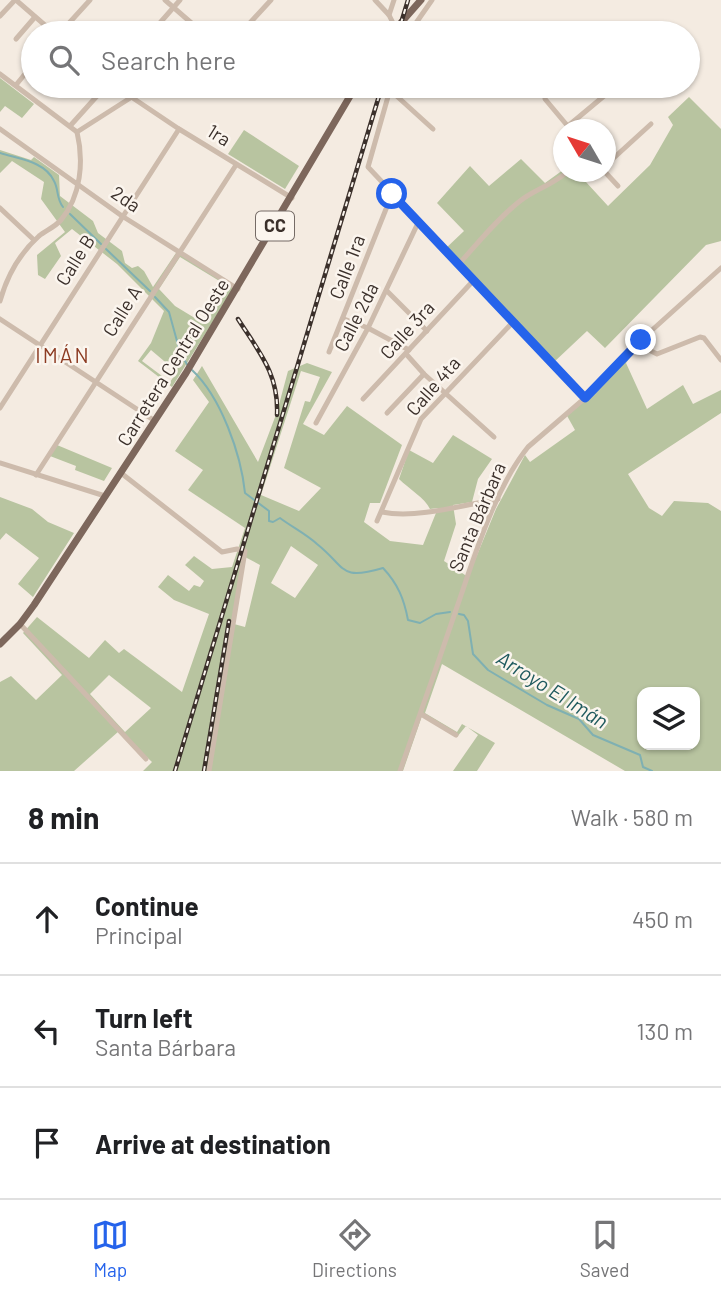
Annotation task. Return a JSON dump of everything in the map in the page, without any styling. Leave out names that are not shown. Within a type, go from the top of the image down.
[{"type":"main road","points":[[402,21],[421,0]]},
{"type":"main road","name":"Carretera Central Oeste","points":[[0,643],[20,624],[186,373],[349,98]]},
{"type":"street","points":[[0,16],[15,0],[40,21]]},
{"type":"street","points":[[71,21],[90,0]]},
{"type":"street","points":[[165,0],[190,21]]},
{"type":"street","points":[[162,21],[180,0]]},
{"type":"street","points":[[252,21],[270,0]]},
{"type":"street","points":[[375,0],[391,21]]},
{"type":"street","points":[[389,15],[394,0]]},
{"type":"street","points":[[417,21],[432,0]]},
{"type":"street","points":[[32,21],[35,17]]},
{"type":"street","points":[[16,39],[21,33]]},
{"type":"street","points":[[0,74],[21,89]]},
{"type":"street","points":[[16,85],[21,79]]},
{"type":"street","points":[[0,301],[14,265],[34,240],[60,222],[69,206],[82,168],[77,132],[33,98]]},
{"type":"street","points":[[70,126],[95,98]]},
{"type":"street","points":[[77,132],[129,98]]},
{"type":"street","name":"1ra","points":[[132,98],[292,198]]},
{"type":"street","points":[[388,98],[368,167],[585,398]]},
{"type":"street","points":[[401,98],[433,129]]},
{"type":"street","points":[[580,119],[604,98]]},
{"type":"street","points":[[545,99],[562,119]]},
{"type":"street","points":[[616,156],[651,124]]},
{"type":"street","name":"2da","points":[[0,129],[122,216],[238,289]]},
{"type":"street","name":"Calle B","points":[[0,408],[179,129]]},
{"type":"street","name":"Calle A","points":[[36,475],[236,165]]},
{"type":"street","points":[[458,265],[505,213],[523,198],[556,182]]},
{"type":"street","points":[[614,182],[618,186]]},
{"type":"street","name":"Calle 1ra","points":[[329,352],[392,194]]},
{"type":"street","points":[[0,208],[34,240]]},
{"type":"street","name":"Calle 2da","points":[[316,423],[387,291],[418,223]]},
{"type":"street","name":"Santa Bárbara","points":[[400,771],[470,569],[498,499],[520,456],[721,268]]},
{"type":"street","name":"Calle 3ra","points":[[363,399],[473,281]]},
{"type":"street","points":[[387,291],[426,331]]},
{"type":"street","points":[[0,319],[155,421]]},
{"type":"street","points":[[344,319],[368,328],[408,352],[424,374],[494,437]]},
{"type":"street","name":"Calle 4ta","points":[[377,521],[421,419],[513,322]]},
{"type":"street","points":[[641,340],[649,350],[657,354],[699,337],[704,338],[720,360]]},
{"type":"street","points":[[387,413],[424,374]]},
{"type":"street","points":[[0,463],[105,496]]},
{"type":"street","points":[[121,473],[222,552],[237,549],[245,551],[209,771]]},
{"type":"street","points":[[382,512],[411,513],[498,499]]},
{"type":"street","points":[[20,624],[146,759]]},
{"type":"street","points":[[421,714],[456,735]]},
{"type":"green space","points":[[0,78],[21,94],[21,98],[26,98],[34,104],[22,118],[5,106],[0,112]]},
{"type":"green space","points":[[690,98],[721,129],[721,241],[706,245],[605,348],[587,331],[553,363],[444,250],[464,231],[437,203],[470,166],[489,186],[521,159],[545,183],[553,177],[553,182],[586,182],[608,206],[650,165],[673,125],[668,117]]},
{"type":"green space","points":[[244,130],[299,166],[285,189],[228,154]]},
{"type":"green space","points":[[0,150],[31,160],[34,157],[59,175],[60,196],[93,221],[98,233],[122,251],[125,263],[132,268],[138,266],[144,271],[153,287],[178,250],[235,286],[172,387],[138,361],[151,343],[164,311],[117,264],[72,229],[55,243],[61,256],[45,279],[38,275],[37,255],[65,232],[41,199],[44,182],[12,161],[0,173]],"holes":[[[180,257],[226,285],[203,323],[175,306],[159,289]],[[151,350],[177,372],[170,382],[142,361]]]},
{"type":"green space","points":[[639,345],[626,363],[647,409],[683,385],[693,404],[721,390],[721,413],[628,474],[649,508],[662,516],[674,501],[708,503],[721,511],[721,771],[625,771],[442,664],[425,713],[457,732],[462,724],[466,726],[457,737],[422,716],[403,771],[143,771],[152,762],[119,731],[74,771],[0,771],[0,682],[11,676],[36,700],[62,675],[23,633],[37,617],[89,658],[105,640],[119,653],[124,649],[182,692],[209,614],[174,600],[158,587],[168,575],[189,591],[194,585],[200,587],[204,581],[185,565],[194,556],[212,569],[232,567],[245,528],[188,490],[203,470],[175,451],[209,402],[193,380],[202,366],[258,462],[277,412],[288,371],[307,363],[332,372],[303,424],[324,435],[347,406],[402,445],[380,503],[370,503],[364,522],[390,541],[423,545],[438,508],[430,509],[421,497],[399,479],[409,450],[433,463],[453,435],[492,459],[478,479],[472,502],[453,505],[456,524],[444,561],[468,577],[496,509],[525,455],[530,462],[575,430],[566,414]],"holes":[[[301,371],[320,377],[310,402],[305,401],[284,468],[321,488],[299,511],[261,495]],[[291,546],[318,565],[295,598],[271,583]],[[245,557],[260,565],[245,627],[234,624]],[[109,675],[151,708],[125,732],[90,694]]]},
{"type":"green space","points":[[57,445],[112,468],[104,481],[75,470],[76,466],[50,456]]},
{"type":"green space","points":[[0,497],[32,509],[48,522],[74,533],[33,597],[18,584],[39,558],[6,533],[0,540]]},
{"type":"green space","points":[[468,727],[495,743],[477,771],[453,771],[478,735]]},
{"type":"waterway","name":"Arroyo El Imán","points":[[0,153],[38,165],[50,174],[63,207]]},
{"type":"waterway","name":"Arroyo El Imán","points":[[70,214],[101,244]]},
{"type":"waterway","name":"Arroyo El Imán","points":[[106,249],[150,291]]},
{"type":"waterway","name":"Arroyo El Imán","points":[[155,297],[169,312],[180,352],[188,366]]},
{"type":"waterway","name":"Arroyo El Imán","points":[[192,370],[212,395],[228,427],[239,461],[245,493],[269,511],[269,521],[280,518],[313,540],[345,570],[358,573],[383,568],[400,592],[408,620],[420,623],[436,614],[450,612]]},
{"type":"waterway","name":"Arroyo El Imán","points":[[459,614],[464,615],[468,621],[473,654],[488,670],[547,705],[579,719],[593,735],[640,755],[643,767],[652,771]]},
{"type":"railway","points":[[402,21],[408,0]]},
{"type":"railway","points":[[175,771],[378,98]]},
{"type":"railway","points":[[238,319],[271,375],[277,400],[277,415]]},
{"type":"railway","points":[[204,771],[229,621]]},
{"type":"district","name":"IMÁN","points":[[63,356]]},
{"type":"route","points":[[392,194],[585,398],[641,340]]}]
